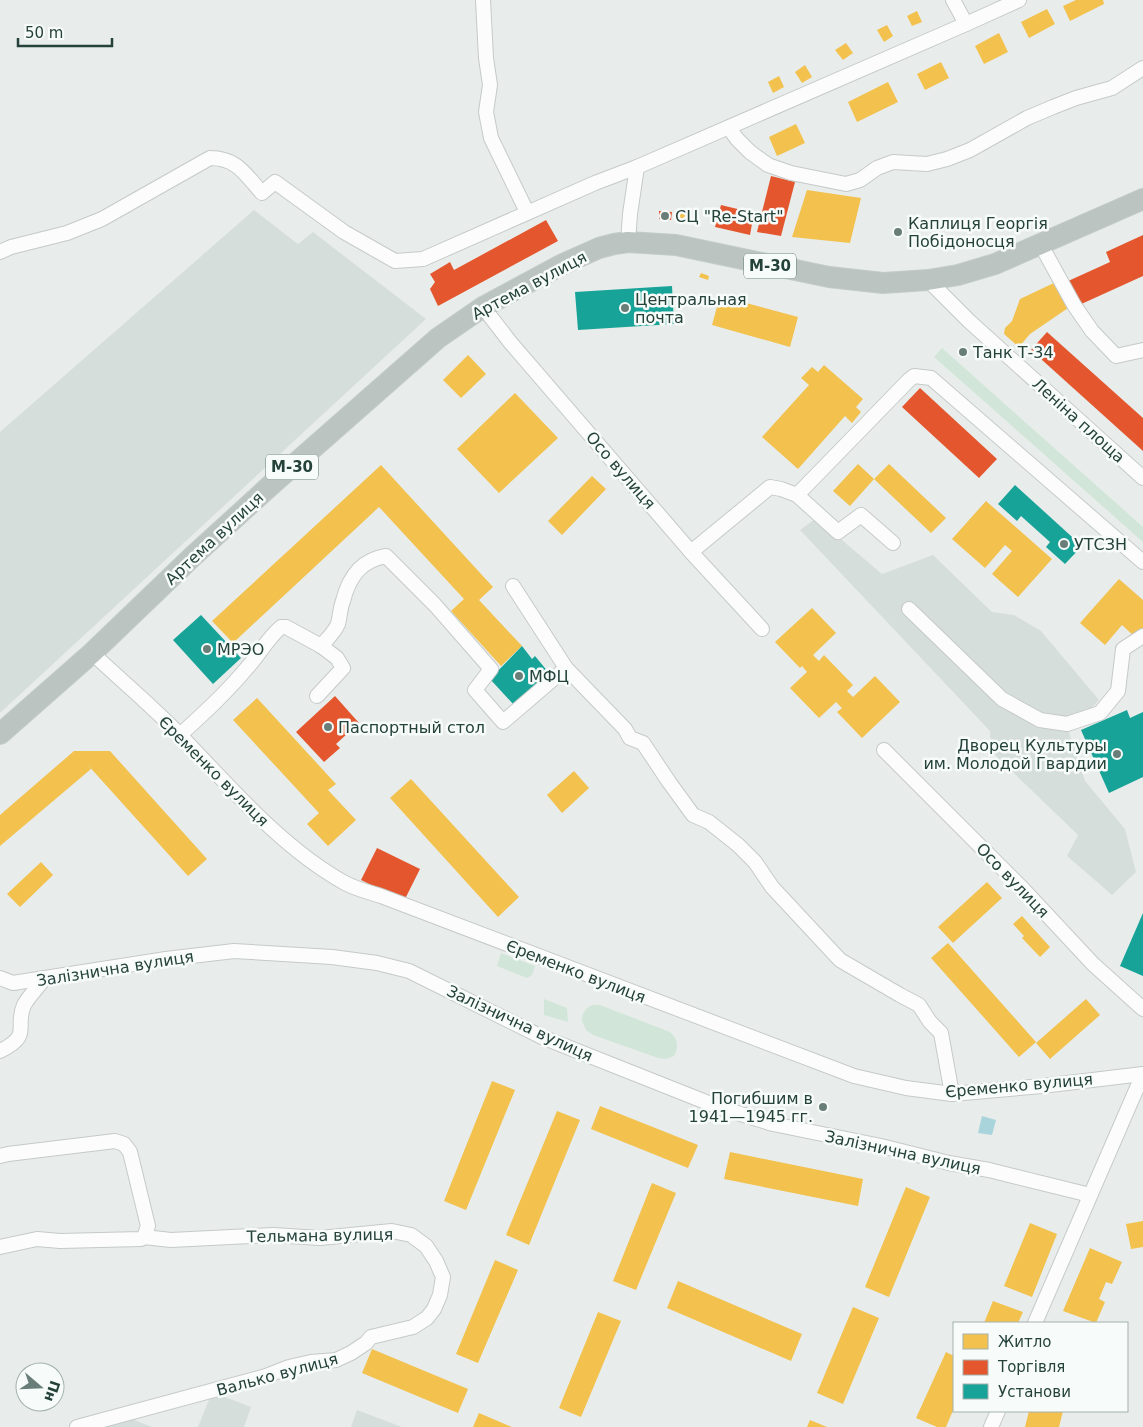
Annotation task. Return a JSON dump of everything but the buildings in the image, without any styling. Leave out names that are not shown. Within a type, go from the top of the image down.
[{"type":"highway","name":"М-30","points":[[621,243],[676,245],[829,278],[882,283],[928,280],[958,275],[995,264],[1143,199]]},
{"type":"highway","name":"Артема вулиця","points":[[0,734],[92,653],[191,558],[271,485],[438,338],[483,307],[564,264],[599,248],[621,243]]},
{"type":"street","points":[[484,0],[486,58],[490,85],[486,112],[491,138],[527,212]]},
{"type":"street","points":[[953,0],[966,24]]},
{"type":"street","points":[[0,252],[11,247],[67,233],[102,219],[210,158],[222,158],[236,164],[262,193],[275,182],[344,232],[395,261],[423,259],[527,212],[729,128],[1019,0]]},
{"type":"street","points":[[729,128],[750,152],[768,164],[791,173],[846,184],[860,180],[877,168],[894,162],[927,164],[947,159],[970,150],[1019,122],[1053,107],[1076,98],[1112,88],[1143,68]]},
{"type":"street","points":[[621,243],[630,214],[637,167]]},
{"type":"street","points":[[1041,245],[1074,305],[1092,331],[1116,356],[1143,350]]},
{"type":"street","name":"Леніна площа","points":[[928,280],[969,322],[1143,478]]},
{"type":"street","name":"Осо вулиця","points":[[483,307],[510,342],[691,552],[762,629]]},
{"type":"street","points":[[797,495],[909,380],[914,376],[931,378],[1143,562]]},
{"type":"street","points":[[691,552],[770,487],[797,495],[838,532],[861,515],[893,543]]},
{"type":"street","points":[[321,646],[338,624],[343,600],[352,578],[363,564],[374,558],[386,556],[435,605],[491,670],[475,690],[503,722],[566,668]]},
{"type":"street","points":[[513,586],[566,668],[625,729],[630,738],[643,743],[693,814],[708,822],[744,851],[755,862],[772,887],[840,960],[900,996],[919,1004],[930,1022],[941,1033],[952,1094]]},
{"type":"street","points":[[909,609],[1002,700],[1040,720],[1067,724],[1100,712],[1118,692],[1123,649],[1143,636]]},
{"type":"street","points":[[180,735],[224,694],[248,667],[272,635],[281,627],[286,627],[321,646],[336,658],[343,668],[317,696]]},
{"type":"street","name":"Єременко вулиця","points":[[92,653],[180,735],[230,788],[277,833],[326,872],[348,884],[854,1076],[906,1088],[952,1094],[1042,1086],[1093,1079],[1130,1077],[1143,1074]]},
{"type":"street","name":"Осо вулиця","points":[[884,750],[1022,888],[1093,964],[1143,1009]]},
{"type":"street","name":"Залізнична вулиця","points":[[0,978],[13,983],[234,951],[332,957],[377,963],[409,971],[542,1037],[721,1108],[773,1124],[880,1146],[949,1164],[989,1170],[1090,1195]]},
{"type":"street","points":[[0,1051],[10,1046],[17,1039],[21,1031],[24,1005],[44,979]]},
{"type":"street","points":[[1035,1322],[1143,1074]]},
{"type":"street","points":[[0,1156],[115,1141],[124,1144],[130,1152],[148,1226],[144,1237]]},
{"type":"street","name":"Тельмана вулиця","points":[[0,1246],[37,1239],[60,1241],[141,1239],[144,1237],[171,1240],[273,1235],[320,1238],[392,1231],[410,1235],[426,1246],[436,1261],[443,1277]]},
{"type":"street","name":"Валько вулиця","points":[[77,1427],[266,1376],[289,1367],[312,1362],[336,1360],[351,1353],[366,1343],[371,1337],[413,1328],[427,1318],[434,1309],[440,1295],[443,1277]]},
{"type":"street","points":[[992,1427],[998,1412]]},
{"type":"shaded area","points":[[254,210],[298,244],[313,232],[426,319],[0,713],[0,432]]},
{"type":"shaded area","points":[[816,518],[882,574],[933,555],[992,612],[1014,615],[1041,631],[1099,700],[1069,733],[1085,781],[1125,829],[1136,872],[1112,895],[1067,856],[1078,835],[991,751],[990,731],[800,530]]},
{"type":"shaded area","points":[[212,1392],[251,1407],[244,1427],[198,1427]]},
{"type":"shaded area","points":[[357,1410],[402,1427],[351,1427]]},
{"type":"shaded area","points":[[132,1419],[152,1427],[103,1427]]},
{"type":"green space","points":[[942,348],[1143,527],[1143,542],[934,357]]},
{"type":"green space","points":[[501,953],[535,966],[532,975],[527,978],[497,966]]},
{"type":"green space","points":[[544,999],[567,1008],[568,1022],[544,1015]]},
{"type":"green space","points":[[593,1005],[600,1005],[670,1032],[675,1037],[677,1043],[674,1056],[666,1059],[658,1058],[593,1035],[586,1030],[582,1018],[586,1009]]},
{"type":"water","points":[[982,1116],[996,1120],[992,1135],[978,1133]]},
{"type":"place","name":"СЦ \"Re-Start\"","points":[[665,216]]},
{"type":"place","name":"Каплиця Георгія Побідоносця","points":[[898,232]]},
{"type":"place","name":"Центральная почта","points":[[625,308]]},
{"type":"place","name":"Танк Т-34","points":[[963,352]]},
{"type":"place","name":"УТСЗН","points":[[1064,544]]},
{"type":"place","name":"МРЭО","points":[[207,649]]},
{"type":"place","name":"МФЦ","points":[[519,676]]},
{"type":"place","name":"Паспортный стол","points":[[328,727]]},
{"type":"place","name":"Дворец Культуры им. Молодой Гвардии","points":[[1117,754]]},
{"type":"place","name":"Погибшим в 1941—1945 гг.","points":[[823,1107]]}]
